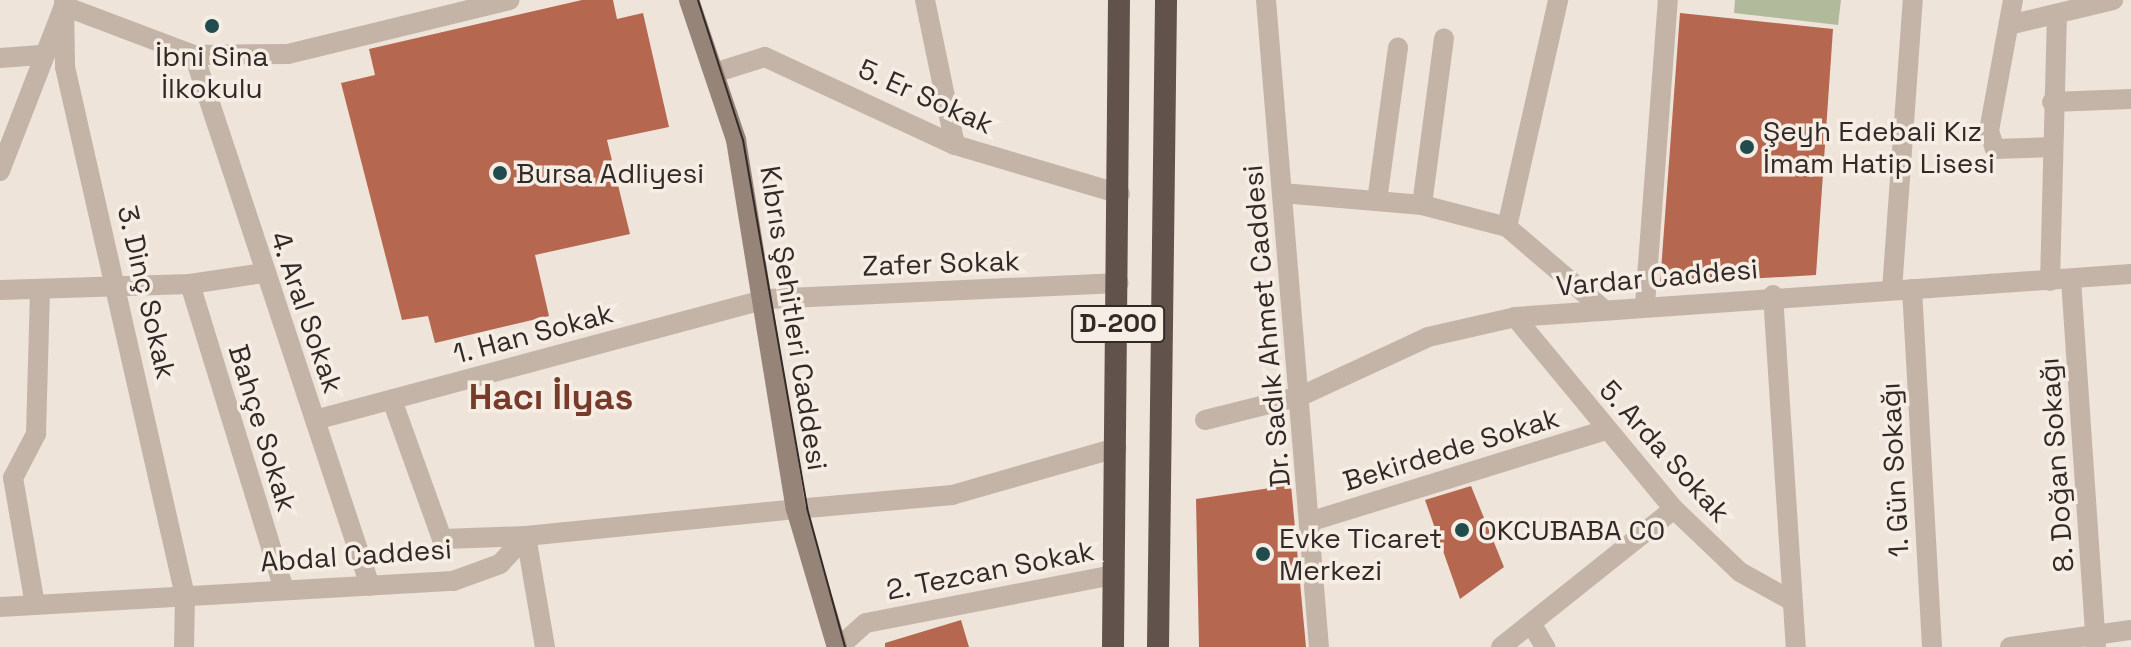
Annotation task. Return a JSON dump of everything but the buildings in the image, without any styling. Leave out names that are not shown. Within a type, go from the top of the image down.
[{"type":"highway","name":"D-200","points":[[1113,647],[1120,194],[1119,0]]},
{"type":"highway","name":"D-200","points":[[1158,647],[1166,0]]},
{"type":"main road","name":"Kıbrıs Şehitleri Caddesi","points":[[689,0],[736,140],[766,299],[796,509],[838,647]]},
{"type":"street","points":[[0,171],[41,55],[64,3],[194,55],[288,54],[481,3],[510,0]]},
{"type":"street","points":[[925,0],[955,145]]},
{"type":"street","name":"Dr. Sadık Ahmet Caddesi","points":[[1266,0],[1312,521],[1319,647]]},
{"type":"street","points":[[1507,227],[1558,0]]},
{"type":"street","points":[[1645,304],[1668,0]]},
{"type":"street","name":"1. Gün Sokağı","points":[[1913,0],[1902,290],[1932,647]]},
{"type":"street","points":[[2013,0],[2013,24],[1989,131],[1995,149],[2052,147]]},
{"type":"street","points":[[2013,24],[2057,17],[2113,0]]},
{"type":"street","name":"3. Dinç Sokak","points":[[64,3],[65,67],[118,287],[185,596],[184,647]]},
{"type":"street","name":"8. Doğan Sokağı","points":[[2057,17],[2052,147],[2061,280],[2095,642]]},
{"type":"street","points":[[1422,205],[1444,38]]},
{"type":"street","points":[[1377,201],[1398,47]]},
{"type":"street","points":[[0,58],[41,55]]},
{"type":"street","name":"4. Aral Sokak","points":[[194,55],[370,586]]},
{"type":"street","name":"5. Er Sokak","points":[[714,73],[765,57],[955,145],[1120,194]]},
{"type":"street","points":[[2052,102],[2131,99]]},
{"type":"street","points":[[1282,193],[1422,205],[1507,227],[1602,308]]},
{"type":"street","points":[[0,290],[190,284],[264,273]]},
{"type":"street","name":"Vardar Caddesi","points":[[1205,420],[1301,396],[1428,337],[1515,317],[1773,295],[1902,290],[2131,274]]},
{"type":"street","name":"Zafer Sokak","points":[[766,299],[1119,283]]},
{"type":"street","name":"Bahçe Sokak","points":[[190,284],[283,587]]},
{"type":"street","points":[[35,605],[13,478],[36,434],[40,290]]},
{"type":"street","points":[[1773,295],[1796,647]]},
{"type":"street","name":"1. Han Sokak","points":[[315,420],[766,299]]},
{"type":"street","name":"5. Arda Sokak","points":[[1515,317],[1674,509],[1740,572],[1792,601]]},
{"type":"street","points":[[392,400],[442,539],[526,536],[952,495],[1116,448]]},
{"type":"street","name":"Bekirdede Sokak","points":[[1312,521],[1606,430]]},
{"type":"street","points":[[1501,647],[1674,509]]},
{"type":"street","points":[[526,536],[545,647]]},
{"type":"street","name":"Abdal Caddesi","points":[[0,607],[283,587],[453,581],[500,564],[526,536]]},
{"type":"street","name":"2. Tezcan Sokak","points":[[838,647],[866,623],[1114,575]]},
{"type":"street","points":[[1532,625],[1545,647]]},
{"type":"street","points":[[2010,647],[2095,642],[2131,630]]},
{"type":"green space","points":[[1735,0],[1841,0],[1838,25],[1734,13]]},
{"type":"tram line","points":[[698,0],[743,140],[807,508],[845,647]]},
{"type":"place","name":"İbni Sina İlkokulu","points":[[212,26]]},
{"type":"place","name":"Şeyh Edebali Kız İmam Hatip Lisesi","points":[[1747,147]]},
{"type":"place","name":"Bursa Adliyesi","points":[[500,173]]},
{"type":"place","name":"OKCUBABA CO","points":[[1462,530]]},
{"type":"place","name":"Evke Ticaret Merkezi","points":[[1263,554]]},
{"type":"district","name":"Hacı İlyas","points":[[551,398]]}]
